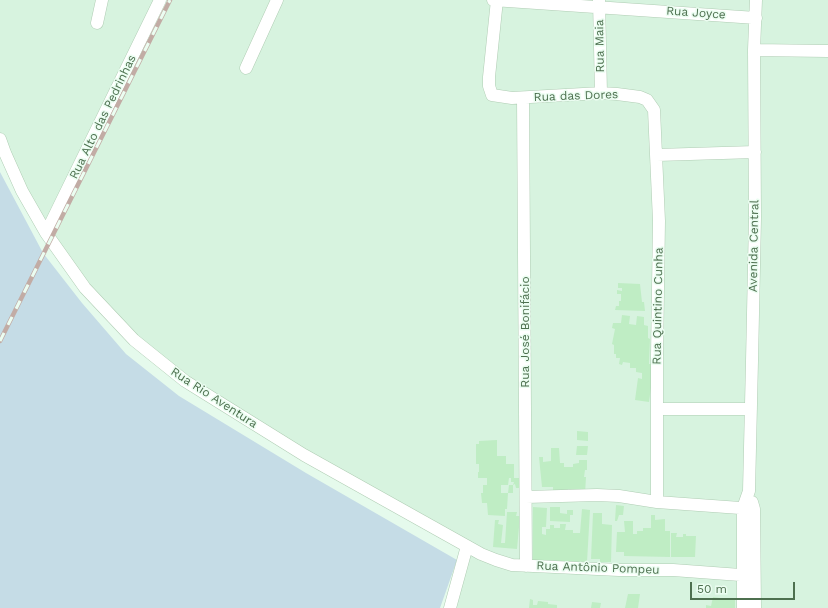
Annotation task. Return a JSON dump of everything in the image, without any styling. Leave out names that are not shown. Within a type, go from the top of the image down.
[{"type":"street","points":[[97,22],[102,0]]},
{"type":"street","name":"Rua Alto das Pedrinhas","points":[[46,234],[160,0]]},
{"type":"street","points":[[246,68],[277,0]]},
{"type":"street","name":"Rua Joyce","points":[[495,0],[599,4],[756,18]]},
{"type":"street","name":"Rua das Dores","points":[[495,0],[489,77],[489,86],[492,95],[523,98],[601,93],[640,97],[647,100],[654,110]]},
{"type":"street","name":"Avenida Central","points":[[755,608],[749,576],[748,491],[751,409],[755,152],[754,50],[756,0]]},
{"type":"street","name":"Rua Maia","points":[[599,4],[601,93]]},
{"type":"street","points":[[754,50],[828,51]]},
{"type":"street","name":"Rua José Bonifácio","points":[[523,98],[526,566]]},
{"type":"street","name":"Rua Quintino Cunha","points":[[654,110],[659,221],[657,502]]},
{"type":"street","name":"Rua Rio Aventura","points":[[0,139],[22,191],[46,234],[85,288],[134,340],[185,381],[304,455],[448,535]]},
{"type":"street","points":[[657,155],[755,152]]},
{"type":"street","points":[[658,409],[751,409]]},
{"type":"street","points":[[526,497],[604,496],[636,498],[657,502],[748,508]]},
{"type":"street","name":"Rua Antônio Pompeu","points":[[448,535],[496,560],[512,565],[619,570],[673,570],[749,576]]},
{"type":"street","points":[[450,608],[467,546]]},
{"type":"street","name":"Avenida Central","points":[[743,608],[749,576]]},
{"type":"shaded area","points":[[0,0],[160,0],[46,233],[0,139]]},
{"type":"shaded area","points":[[170,0],[828,0],[828,608],[450,608],[467,546],[304,455],[134,340],[50,239]]},
{"type":"shaded area","points":[[0,172],[43,253],[82,303],[126,354],[179,396],[306,473],[457,560],[440,608],[0,608]]},
{"type":"building","points":[[618,283],[640,284],[642,302],[644,302],[645,311],[615,310],[616,306],[619,306],[619,301],[621,301],[621,294],[617,294],[617,290],[622,291],[622,288],[618,288]]},
{"type":"building","points":[[622,315],[630,316],[629,324],[636,325],[637,316],[644,317],[644,325],[648,326],[648,338],[650,339],[649,364],[651,364],[652,380],[649,402],[635,400],[638,378],[642,379],[642,373],[636,372],[636,368],[630,368],[630,363],[623,362],[622,365],[619,364],[620,358],[616,358],[616,354],[614,354],[614,345],[612,344],[615,329],[612,328],[613,323],[621,323]]},
{"type":"building","points":[[577,431],[588,432],[588,441],[577,440]]},
{"type":"building","points":[[497,440],[497,456],[506,456],[506,464],[514,464],[514,478],[520,478],[520,488],[516,488],[515,484],[513,485],[514,482],[511,482],[511,478],[509,478],[508,485],[501,485],[501,493],[508,493],[505,516],[488,515],[487,503],[482,503],[481,493],[483,493],[483,485],[487,485],[487,478],[478,478],[479,464],[476,464],[476,444],[479,444],[479,441]]},
{"type":"building","points":[[577,446],[588,446],[587,455],[576,455]]},
{"type":"building","points":[[551,448],[559,448],[560,463],[564,463],[564,467],[573,467],[573,464],[579,463],[579,460],[587,460],[587,470],[585,470],[584,477],[586,477],[585,494],[568,489],[568,491],[553,492],[553,487],[542,487],[539,457],[543,457],[543,462],[551,461]]},
{"type":"building","points":[[509,485],[513,485],[513,493],[508,493]]},
{"type":"building","points":[[616,505],[624,506],[623,515],[619,515],[617,521],[615,521]]},
{"type":"building","points":[[533,507],[547,508],[546,527],[542,527],[542,534],[546,535],[546,529],[550,529],[550,525],[554,525],[554,528],[560,528],[560,524],[566,524],[565,530],[573,530],[573,533],[580,533],[582,509],[590,510],[587,562],[533,560]]},
{"type":"building","points":[[550,507],[560,507],[560,513],[567,514],[567,510],[573,510],[573,515],[570,515],[570,522],[550,521]]},
{"type":"building","points":[[507,512],[517,512],[516,516],[520,516],[517,549],[493,547],[495,520],[499,520],[498,524],[503,525],[501,543],[505,543]]},
{"type":"building","points":[[593,513],[602,513],[602,524],[612,525],[611,562],[600,562],[600,559],[591,559]]},
{"type":"building","points":[[651,515],[655,515],[655,520],[665,519],[665,531],[670,531],[670,557],[624,556],[624,552],[616,552],[617,532],[625,532],[624,521],[633,521],[633,534],[637,534],[637,531],[643,531],[643,528],[651,528]]},
{"type":"building","points":[[671,533],[677,533],[676,537],[683,537],[683,534],[686,534],[686,536],[696,536],[695,557],[671,557]]},
{"type":"building","points":[[628,594],[640,594],[638,608],[625,608]]},
{"type":"building","points":[[713,597],[735,600],[735,608],[706,608],[706,605],[711,606]]},
{"type":"building","points":[[530,599],[533,600],[533,605],[537,605],[538,601],[548,602],[548,604],[557,605],[557,608],[529,608]]},
{"type":"building","points":[[592,602],[601,603],[600,608],[591,608]]},
{"type":"railway","points":[[0,341],[170,0]]}]
